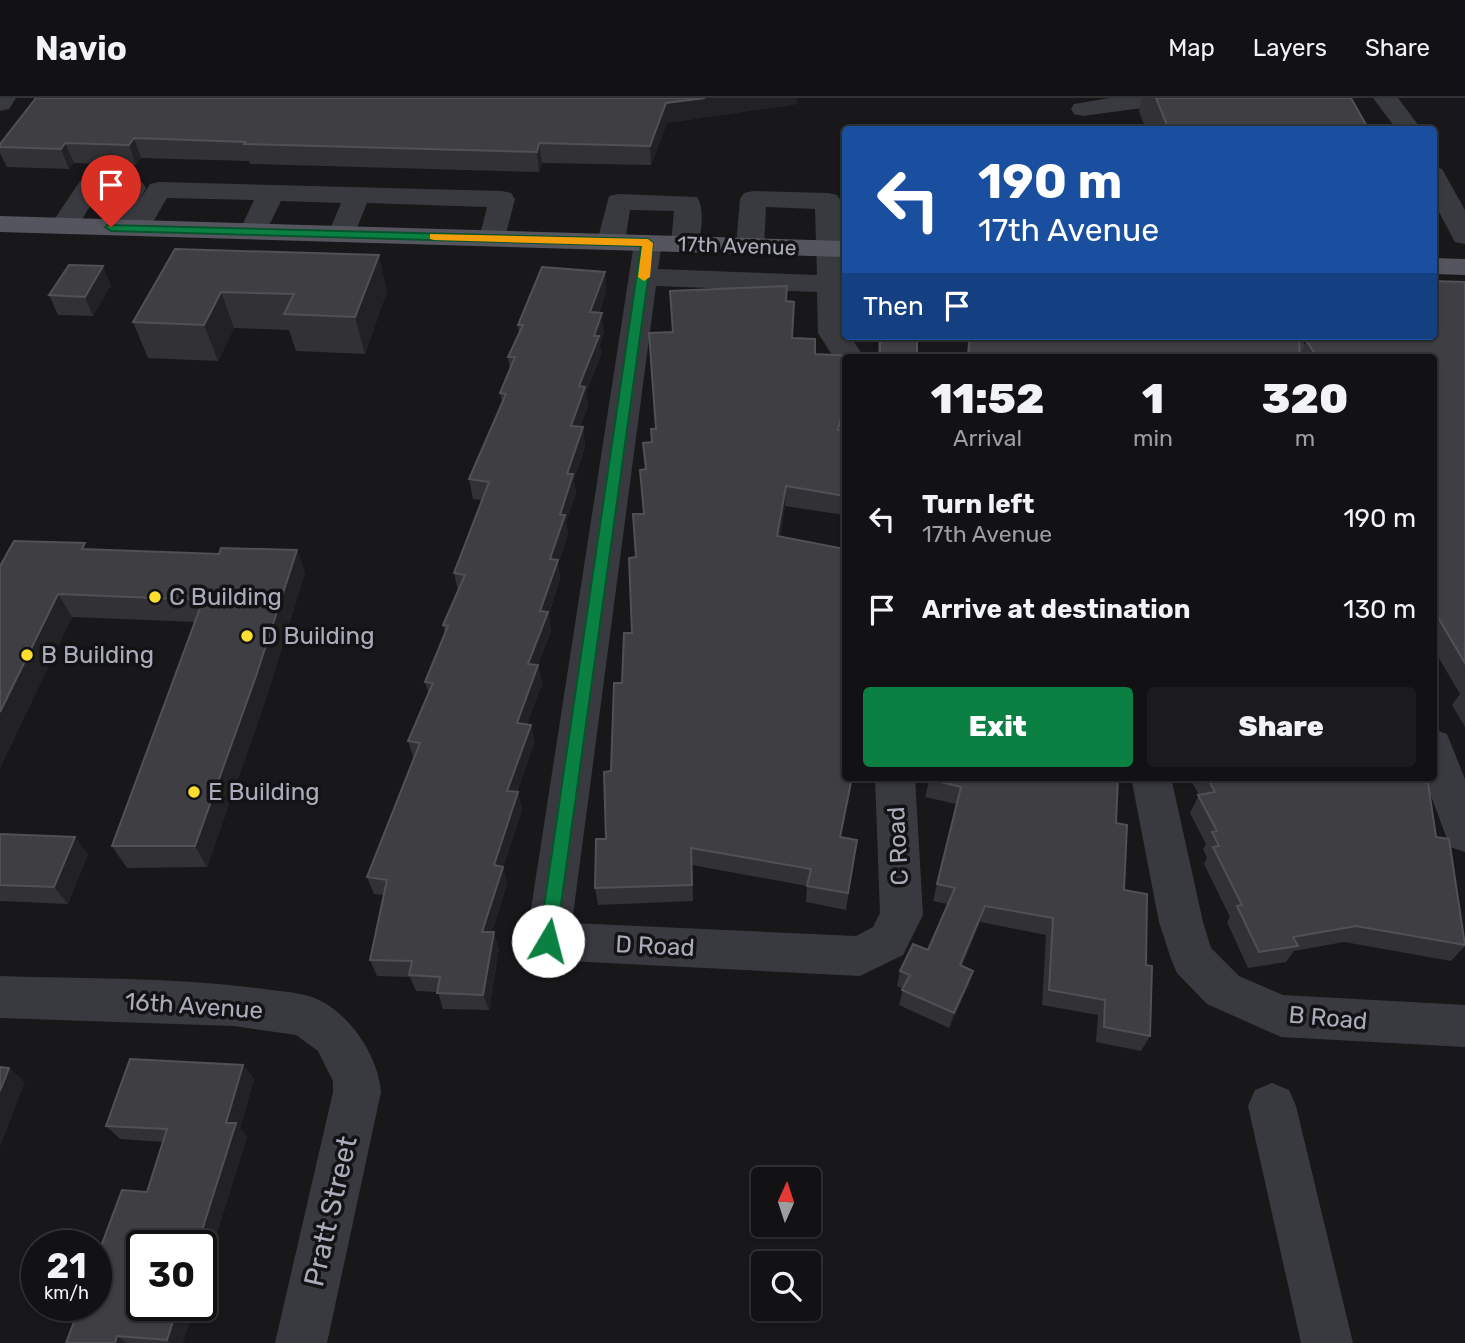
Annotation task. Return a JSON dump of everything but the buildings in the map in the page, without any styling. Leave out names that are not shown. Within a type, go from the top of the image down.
[{"type":"main road","name":"17th Avenue","points":[[0,224],[611,242],[646,260],[685,244],[837,249]]},
{"type":"main road","points":[[1437,266],[1465,267]]},
{"type":"street","points":[[0,104],[5,98]]},
{"type":"street","points":[[1084,112],[1164,98]]},
{"type":"street","points":[[1385,98],[1407,126]]},
{"type":"street","points":[[64,226],[89,187],[133,188],[123,228]]},
{"type":"street","points":[[1443,187],[1465,236]]},
{"type":"street","points":[[123,228],[159,190],[502,199],[493,239]]},
{"type":"street","points":[[198,230],[217,191]]},
{"type":"street","points":[[253,232],[271,193]]},
{"type":"street","points":[[342,234],[357,195]]},
{"type":"street","points":[[750,246],[753,199],[828,201],[837,249],[833,333],[847,354]]},
{"type":"street","points":[[611,242],[618,201],[688,203],[685,244]]},
{"type":"street","points":[[646,260],[837,285]]},
{"type":"street","name":"D Road","points":[[646,260],[548,941],[860,956],[888,941],[902,915]]},
{"type":"street","points":[[1437,756],[1465,835]]},
{"type":"street","name":"C Road","points":[[895,781],[902,915]]},
{"type":"street","name":"B Road","points":[[1152,781],[1181,922],[1193,959],[1223,990],[1281,1016],[1462,1026]]},
{"type":"street","name":"16th Avenue","points":[[0,996],[234,1005],[306,1016],[334,1036],[356,1078]]},
{"type":"street","name":"Pratt Street","points":[[301,1343],[357,1092],[356,1078]]},
{"type":"street","points":[[1272,1106],[1327,1343]]},
{"type":"slow traffic","points":[[434,237],[648,243],[644,277]]},
{"type":"place","name":"C Building","points":[[155,597]]},
{"type":"place","name":"D Building","points":[[247,636]]},
{"type":"place","name":"B Building","points":[[27,655]]},
{"type":"place","name":"E Building","points":[[194,792]]},
{"type":"route","points":[[111,227],[648,243],[548,941]]}]
